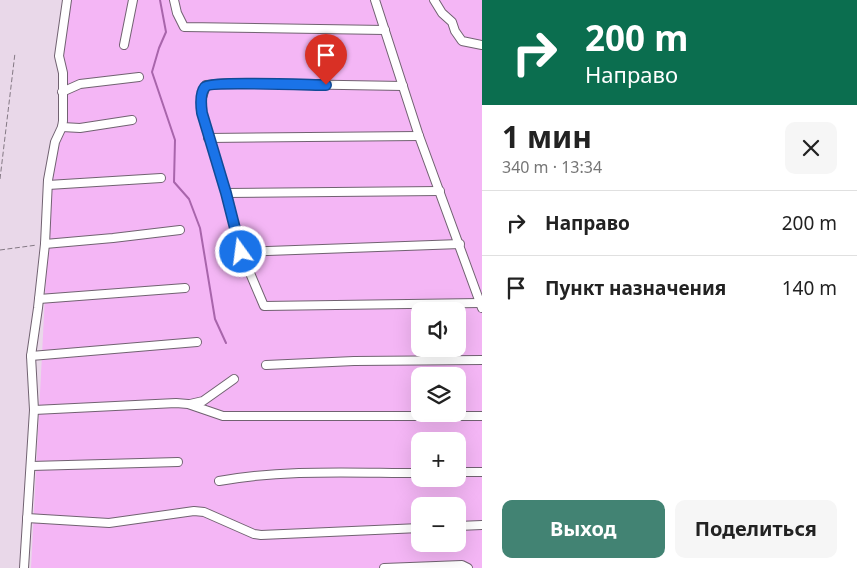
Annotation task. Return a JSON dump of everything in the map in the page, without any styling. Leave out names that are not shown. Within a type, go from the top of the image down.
[{"type":"lane","points":[[24,568],[34,410],[31,356],[45,244],[48,185],[55,142],[62,127],[63,73],[59,56],[67,0]]},
{"type":"lane","points":[[124,45],[133,0]]},
{"type":"lane","points":[[174,0],[177,13],[184,27],[385,30]]},
{"type":"lane","points":[[375,0],[385,30],[403,86],[419,136],[481,305],[264,306],[241,252],[226,193],[208,138],[201,101],[206,85],[403,86]]},
{"type":"lane","points":[[434,0],[442,13],[452,22],[455,31],[462,41],[482,45]]},
{"type":"lane","points":[[62,92],[80,84],[139,77]]},
{"type":"lane","points":[[62,127],[80,128],[132,120]]},
{"type":"lane","points":[[208,138],[419,136]]},
{"type":"lane","points":[[48,185],[162,178]]},
{"type":"lane","points":[[226,193],[440,191]]},
{"type":"lane","points":[[45,244],[180,230]]},
{"type":"lane","points":[[241,252],[460,244]]},
{"type":"lane","points":[[39,299],[185,288]]},
{"type":"lane","points":[[31,356],[197,342]]},
{"type":"lane","points":[[266,365],[354,361],[482,360]]},
{"type":"lane","points":[[34,410],[160,403],[190,404],[203,401],[234,379]]},
{"type":"lane","points":[[190,404],[224,416],[482,416]]},
{"type":"lane","points":[[31,466],[178,462]]},
{"type":"lane","points":[[219,480],[307,472],[411,473]]},
{"type":"lane","points":[[466,472],[482,472]]},
{"type":"lane","points":[[27,518],[109,523],[194,511],[204,512],[254,534],[261,535],[411,528]]},
{"type":"lane","points":[[466,526],[482,525]]},
{"type":"lane","points":[[384,568],[462,565],[468,568]]},
{"type":"path","points":[[0,179],[15,53]]},
{"type":"path","points":[[0,250],[45,244]]},
{"type":"shaded area","points":[[67,0],[482,0],[482,568],[31,568],[49,219],[47,205],[59,136],[64,131],[58,59]]},
{"type":"waterway","points":[[160,0],[166,32],[152,72],[175,140],[174,182],[189,199],[200,228],[215,319],[226,343]]},
{"type":"route","points":[[241,252],[202,113],[201,101],[206,85],[326,85]]}]
